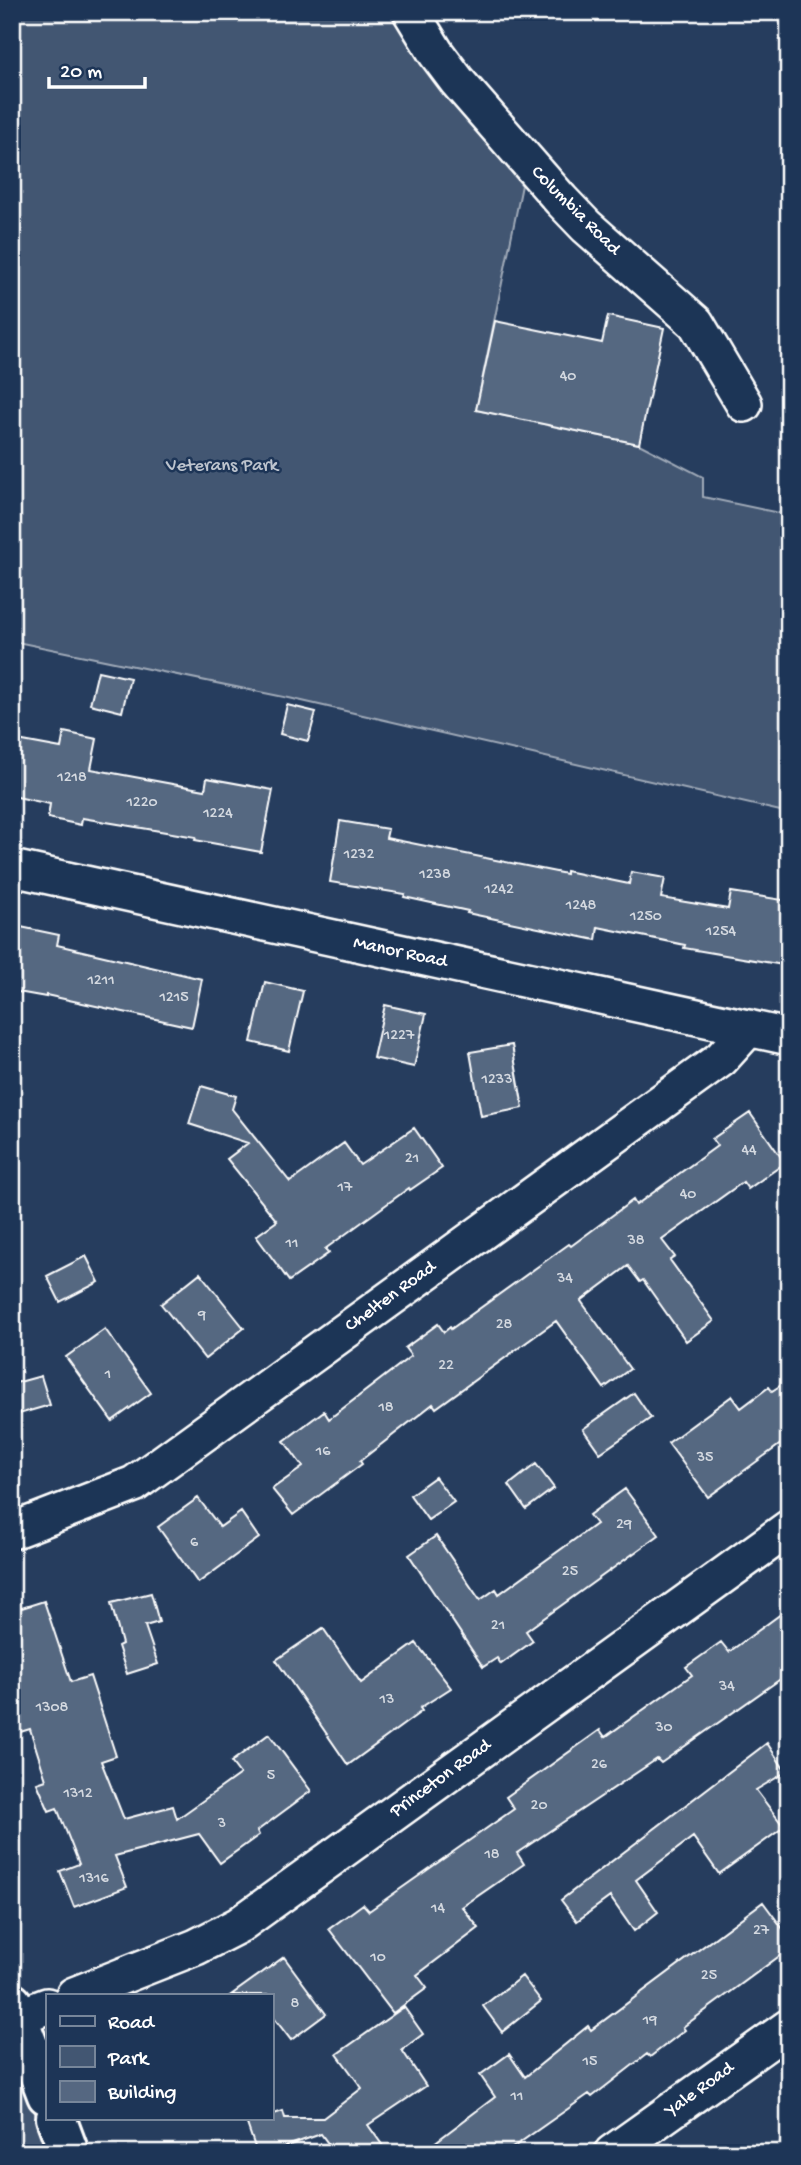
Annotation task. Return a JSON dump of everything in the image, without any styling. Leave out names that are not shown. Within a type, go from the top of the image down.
[{"type":"main road","points":[[26,2009],[46,2091]]},
{"type":"main road","points":[[57,2120],[69,2153]]},
{"type":"street","name":"Columbia Road","points":[[411,12],[457,81],[561,200],[586,226],[696,323],[744,404]]},
{"type":"street","name":"Manor Road","points":[[12,868],[789,1037]]},
{"type":"street","name":"Chelten Road","points":[[12,1531],[134,1484],[722,1059],[749,1028]]},
{"type":"street","name":"Princeton Road","points":[[77,1994],[196,1947],[239,1925],[789,1528]]},
{"type":"street","name":"Yale Road","points":[[612,2153],[789,2027]]},
{"type":"green space","name":"Veterans Park","points":[[12,12],[398,12],[452,101],[522,185],[476,410],[639,444],[703,477],[703,497],[789,515],[789,813],[289,698],[12,641]]},
{"type":"green space","points":[[12,2051],[50,2153],[12,2153]]},
{"type":"building","points":[[608,316],[664,328],[639,444],[476,410],[495,321],[602,343]]},
{"type":"building","points":[[98,671],[130,678],[122,712],[90,704]]},
{"type":"building","points":[[287,705],[316,712],[308,741],[280,734]]},
{"type":"building","points":[[64,732],[97,739],[91,769],[205,790],[207,778],[273,790],[261,852],[195,840],[196,837],[82,818],[81,825],[48,818],[50,804],[12,796],[12,739],[61,748]]},
{"type":"building","points":[[340,821],[388,829],[386,838],[566,874],[566,871],[629,884],[631,872],[665,878],[661,898],[728,909],[731,892],[789,901],[789,966],[684,948],[685,945],[598,927],[596,940],[467,913],[468,911],[404,897],[405,894],[330,882]]},
{"type":"building","points":[[16,926],[59,935],[57,945],[202,979],[192,1027],[46,995],[12,991],[12,944]]},
{"type":"building","points":[[265,982],[303,991],[289,1051],[251,1042]]},
{"type":"building","points":[[385,1005],[426,1014],[414,1067],[373,1058]]},
{"type":"building","points":[[512,1045],[523,1108],[481,1116],[470,1052]]},
{"type":"building","points":[[201,1086],[236,1096],[232,1109],[290,1182],[344,1143],[360,1165],[414,1128],[442,1168],[410,1190],[409,1188],[325,1249],[329,1253],[289,1281],[256,1236],[277,1221],[227,1159],[248,1143],[189,1124]]},
{"type":"building","points":[[750,1113],[785,1163],[748,1189],[743,1182],[662,1240],[675,1257],[670,1260],[714,1321],[686,1341],[643,1280],[640,1282],[628,1266],[581,1301],[630,1369],[604,1388],[556,1321],[436,1408],[433,1404],[360,1461],[362,1464],[293,1515],[272,1489],[303,1467],[284,1441],[324,1411],[329,1419],[411,1356],[405,1348],[438,1324],[444,1332],[450,1327],[451,1329],[633,1200],[636,1205],[717,1146],[712,1139]]},
{"type":"building","points":[[86,1256],[99,1282],[60,1302],[47,1276]]},
{"type":"building","points":[[200,1273],[244,1328],[205,1359],[161,1304]]},
{"type":"building","points":[[105,1329],[151,1393],[112,1421],[66,1357]]},
{"type":"building","points":[[41,1376],[50,1405],[12,1416],[12,1384]]},
{"type":"building","points":[[789,1380],[789,1438],[708,1497],[668,1443],[732,1396],[741,1408],[769,1387],[772,1391]]},
{"type":"building","points":[[634,1393],[651,1418],[600,1453],[583,1429]]},
{"type":"building","points":[[536,1464],[554,1488],[526,1509],[509,1485]]},
{"type":"building","points":[[435,1477],[454,1502],[428,1520],[410,1495]]},
{"type":"building","points":[[625,1489],[659,1535],[526,1631],[533,1641],[501,1664],[497,1658],[483,1667],[409,1555],[436,1536],[480,1600],[496,1589],[499,1594],[596,1524],[589,1515]]},
{"type":"building","points":[[198,1498],[220,1527],[241,1512],[259,1538],[198,1583],[158,1527]]},
{"type":"building","points":[[151,1593],[159,1622],[145,1626],[158,1664],[127,1674],[118,1646],[122,1644],[111,1603]]},
{"type":"building","points":[[44,1601],[71,1682],[90,1676],[116,1756],[101,1761],[124,1819],[173,1806],[177,1819],[240,1774],[231,1762],[269,1734],[311,1791],[257,1831],[259,1835],[220,1863],[199,1834],[115,1856],[127,1887],[74,1907],[60,1871],[79,1864],[57,1808],[49,1811],[37,1783],[46,1780],[30,1729],[17,1733],[12,1719],[12,1611]]},
{"type":"building","points":[[789,1608],[789,1673],[661,1763],[657,1759],[517,1853],[524,1864],[462,1907],[479,1928],[417,1975],[427,1988],[393,2013],[329,1929],[363,1904],[369,1911],[514,1809],[506,1797],[600,1730],[605,1737],[692,1675],[686,1667],[721,1642],[729,1652]]},
{"type":"building","points":[[323,1628],[361,1683],[416,1643],[451,1688],[420,1708],[422,1711],[348,1765],[276,1660]]},
{"type":"building","points":[[767,1743],[786,1772],[756,1790],[784,1827],[719,1874],[693,1837],[636,1880],[658,1912],[634,1931],[610,1897],[577,1921],[561,1900]]},
{"type":"building","points":[[763,1902],[789,1937],[789,1949],[683,2027],[685,2030],[650,2057],[647,2054],[592,2097],[589,2094],[505,2153],[421,2153],[495,2097],[480,2075],[509,2054],[525,2077],[588,2026],[591,2030]]},
{"type":"building","points":[[284,1957],[326,2014],[291,2040],[273,2017],[273,1994],[232,1994]]},
{"type":"building","points":[[522,1976],[541,2001],[502,2032],[483,2006]]},
{"type":"building","points":[[404,2007],[423,2034],[402,2050],[426,2086],[368,2125],[388,2153],[335,2153],[321,2134],[267,2153],[257,2153],[246,2120],[273,2120],[273,2114],[283,2111],[285,2118],[323,2118],[362,2088],[337,2054]]}]
